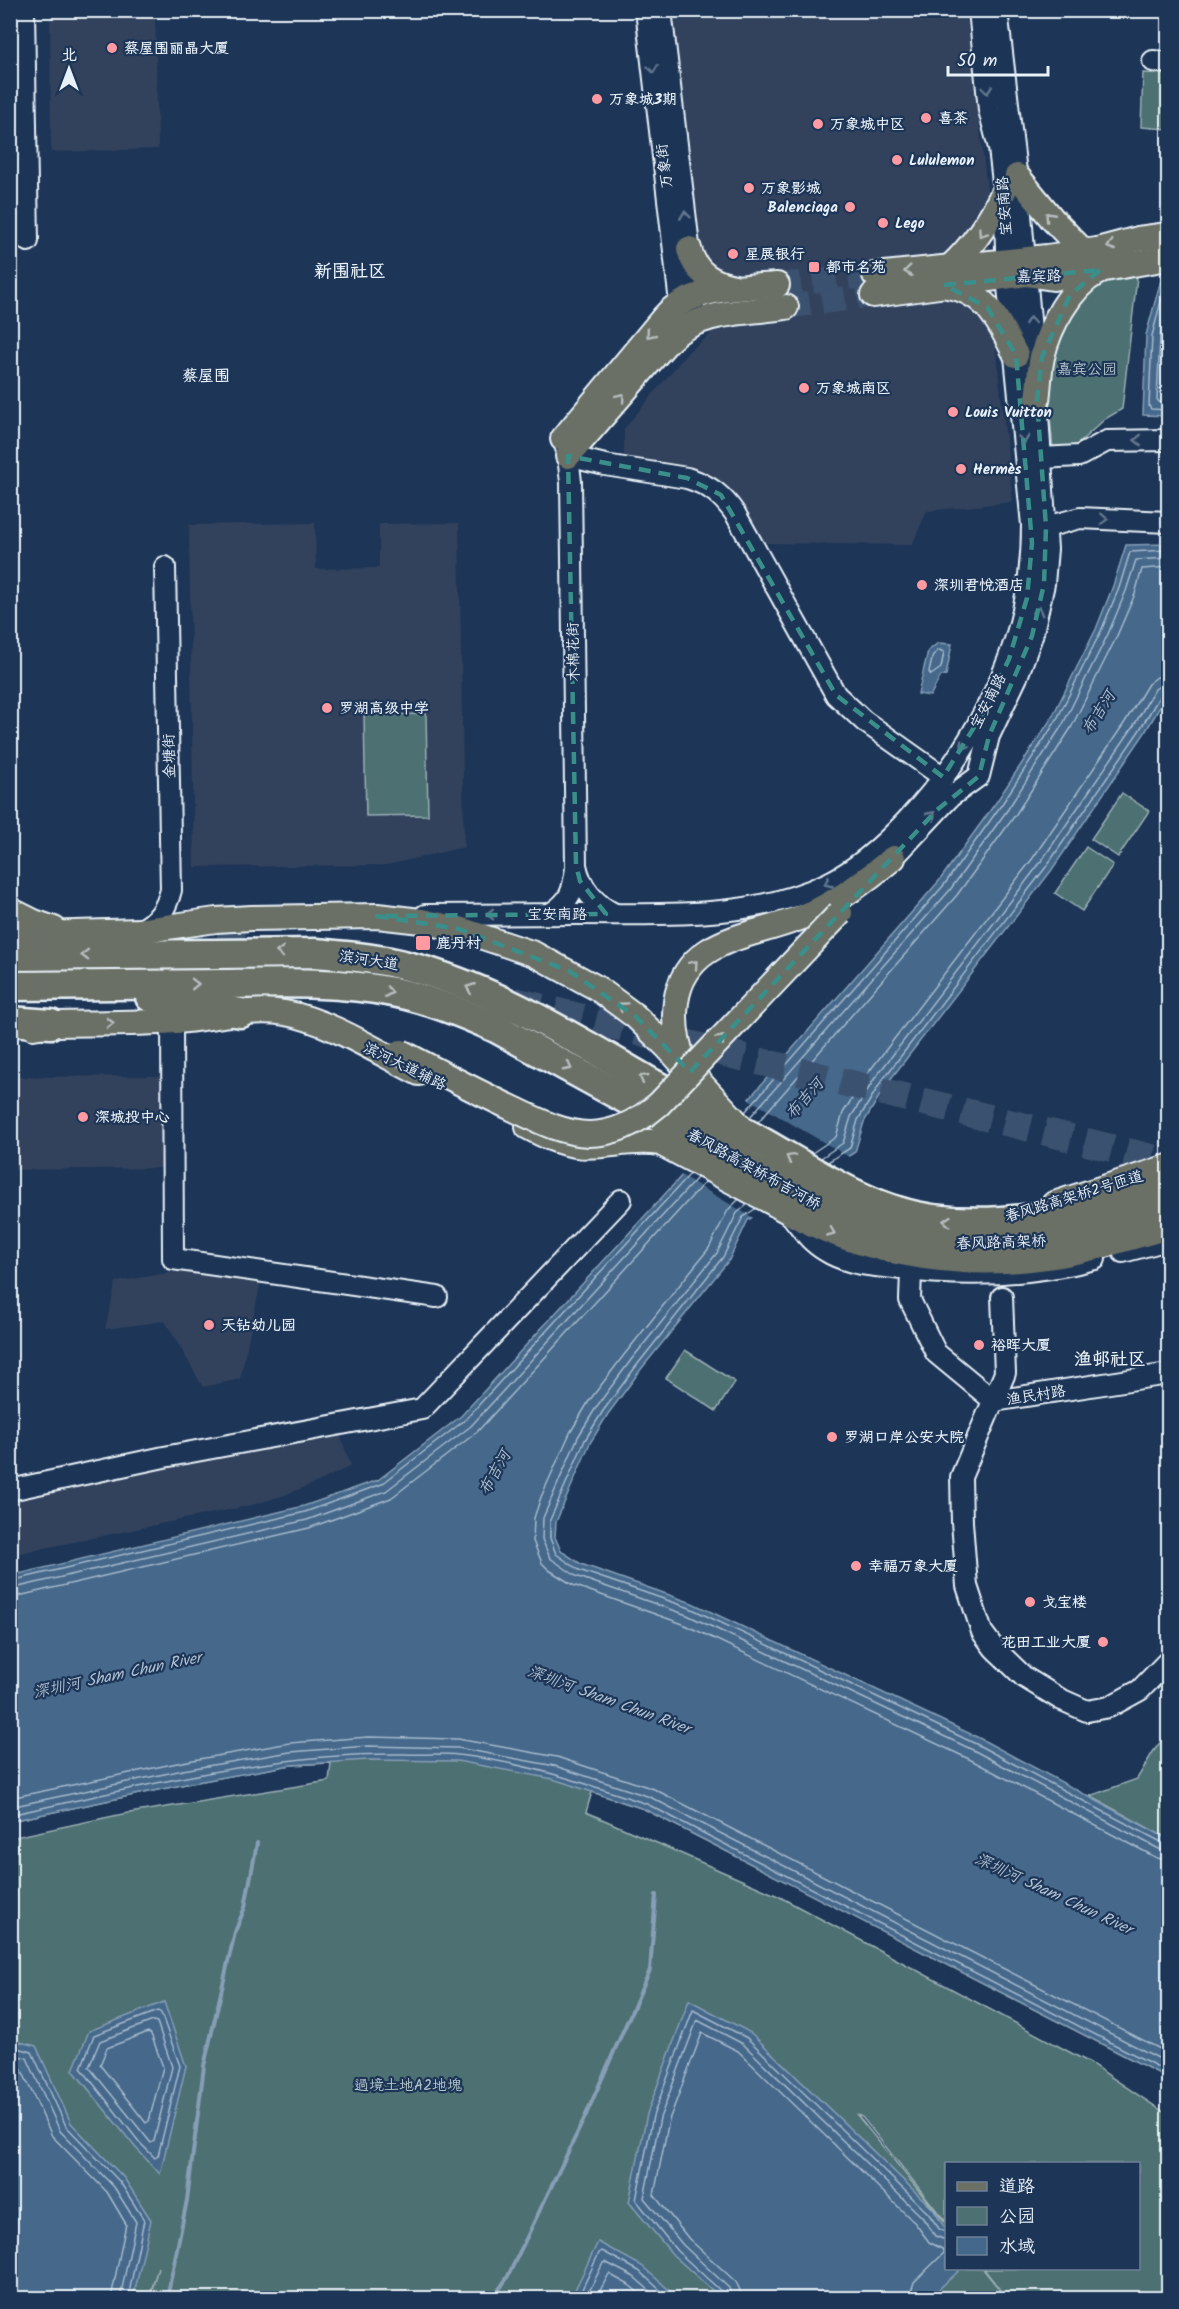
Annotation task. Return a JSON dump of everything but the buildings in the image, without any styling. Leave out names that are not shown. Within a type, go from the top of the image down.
[{"type":"highway","name":"滨河大道","points":[[10,957],[316,953],[363,957],[408,966],[498,1000],[547,1023],[681,1120]]},
{"type":"highway","name":"滨河大道","points":[[10,986],[285,983],[328,984],[392,992],[457,1011],[622,1096],[681,1120]]},
{"type":"highway","points":[[92,985],[241,1013]]},
{"type":"highway","points":[[10,996],[62,986]]},
{"type":"highway","points":[[10,1021],[51,1024]]},
{"type":"highway","name":"春风路高架桥布吉河桥","points":[[681,1120],[752,1137],[837,1200]]},
{"type":"highway","name":"春风路高架桥布吉河桥","points":[[681,1120],[837,1200]]},
{"type":"highway","name":"春风路高架桥","points":[[837,1200],[880,1205],[904,1214],[931,1219],[980,1222],[1014,1220],[1082,1210],[1168,1185]]},
{"type":"highway","name":"春风路高架桥","points":[[837,1200],[873,1229],[901,1236],[964,1245],[1048,1242],[1097,1231],[1168,1210]]},
{"type":"main road","points":[[1016,355],[1000,322],[987,307],[963,291],[947,276],[975,242],[1010,184],[1054,221],[1084,252]]},
{"type":"main road","name":"嘉宾路","points":[[1017,268],[1053,278],[1100,270],[1168,235]]},
{"type":"main road","points":[[566,448],[687,314],[766,286],[731,286],[710,279],[697,269],[689,249]]},
{"type":"main road","name":"嘉宾路","points":[[874,285],[1017,268],[1084,252],[1140,250],[1168,258]]},
{"type":"main road","points":[[1037,400],[1042,357],[1053,329],[1074,291],[1100,270]]},
{"type":"main road","points":[[687,314],[714,317],[786,307]]},
{"type":"main road","points":[[283,1012],[309,1014],[340,1021],[496,1101],[556,1128],[591,1134],[612,1131],[645,1116],[659,1104],[893,858]]},
{"type":"main road","points":[[681,1120],[686,1067],[677,1035],[677,999],[681,983],[690,966],[704,952],[722,942],[784,924],[821,909],[855,888],[893,858]]},
{"type":"main road","name":"滨河大道辅路","points":[[10,910],[34,922],[76,933]]},
{"type":"main road","name":"滨河大道辅路","points":[[10,935],[140,931],[216,920],[251,918],[377,916],[459,929],[534,954],[569,971],[635,1016],[668,1048],[681,1120],[784,1210],[889,1259],[911,1255],[964,1260],[1030,1259],[1081,1250],[1168,1227]]},
{"type":"main road","points":[[10,957],[10,977]]},
{"type":"main road","name":"滨河大道辅路","points":[[10,1033],[51,1024],[172,1022],[241,1013],[283,1012],[306,1018],[331,1029],[550,1138],[575,1145],[589,1146],[629,1141],[681,1120]]},
{"type":"main road","name":"春风路高架桥2号匝道","points":[[980,1222],[1036,1210],[1168,1167]]},
{"type":"street","points":[[24,10],[28,242]]},
{"type":"street","name":"万象街","points":[[646,10],[687,314]]},
{"type":"street","name":"万象街","points":[[661,10],[689,249],[687,314]]},
{"type":"street","name":"宝安南路","points":[[979,10],[989,110],[1010,184]]},
{"type":"street","name":"宝安南路","points":[[893,858],[950,797],[979,776],[989,736],[1017,677],[1037,616],[1045,576],[1046,527],[1037,400],[1017,268],[997,10]]},
{"type":"street","name":"宝安南路","points":[[377,916],[615,914],[737,909],[768,904],[828,883],[849,872],[883,843],[943,777],[992,698],[1017,634],[1029,583],[1032,525],[1016,355],[1017,268]]},
{"type":"street","points":[[1041,458],[1079,456],[1107,441],[1168,440]]},
{"type":"street","points":[[566,448],[604,465],[687,478],[721,495],[736,515],[836,695],[864,721],[943,777]]},
{"type":"street","name":"木棉花街","points":[[550,914],[559,908],[572,893],[576,865],[571,482],[566,448]]},
{"type":"street","points":[[1046,527],[1080,518],[1168,522]]},
{"type":"street","name":"金塘街","points":[[140,931],[152,924],[167,905],[172,878],[165,567]]},
{"type":"street","name":"木棉花街","points":[[576,865],[580,881],[597,903],[615,914]]},
{"type":"street","points":[[172,1022],[173,1259],[437,1297]]},
{"type":"street","points":[[10,1490],[164,1457],[422,1409],[621,1200]]},
{"type":"street","points":[[889,1259],[911,1271],[964,1275],[1026,1273],[1069,1266],[1168,1240]]},
{"type":"street","name":"渔民村路","points":[[911,1271],[910,1300],[936,1353],[994,1401],[1168,1374]]},
{"type":"street","points":[[1002,1297],[1005,1373],[961,1477],[967,1586],[982,1632],[994,1648],[1024,1677],[1060,1700],[1087,1712],[1109,1707],[1140,1690],[1168,1660]]},
{"type":"highlighted area","points":[[1100,270],[1070,295],[1042,357],[1037,400],[1046,527],[1044,584],[1032,636],[989,736],[979,776],[937,810],[690,1072],[635,1016],[569,971],[459,929],[377,916],[606,914],[580,881],[576,865],[568,456],[687,478],[721,495],[836,695],[943,777],[983,713],[1009,659],[1027,598],[1032,543],[1016,355],[987,307],[944,285]]},
{"type":"shaded area","points":[[53,10],[155,11],[158,149],[51,152],[50,15]]},
{"type":"shaded area","points":[[672,11],[966,11],[987,189],[995,343],[1013,502],[927,511],[912,545],[766,543],[734,495],[719,482],[696,471],[624,455],[624,429],[689,351],[710,335]]},
{"type":"shaded area","name":"罗湖高级中学","points":[[315,523],[316,569],[379,568],[379,524],[459,523],[464,847],[387,865],[194,867],[189,525]]},
{"type":"shaded area","name":"深城投中心","points":[[162,1076],[163,1168],[11,1170],[11,1077]]},
{"type":"shaded area","name":"天钻幼儿园","points":[[185,1270],[261,1281],[240,1379],[203,1387],[165,1321],[105,1329],[116,1282]]},
{"type":"shaded area","points":[[338,1429],[351,1466],[282,1496],[252,1505],[11,1555],[11,1493]]},
{"type":"green space","points":[[1143,73],[1168,74],[1168,129],[1141,127]]},
{"type":"green space","name":"嘉宾公园","points":[[1101,276],[1137,277],[1122,409],[1105,419],[1073,448],[1053,449],[1046,376],[1064,320]]},
{"type":"green space","points":[[426,714],[428,815],[366,816],[364,715]]},
{"type":"green space","points":[[1122,793],[1149,811],[1118,857],[1091,839]]},
{"type":"green space","points":[[1086,847],[1113,865],[1082,911],[1055,893]]},
{"type":"green space","points":[[685,1350],[735,1382],[716,1411],[666,1378]]},
{"type":"green space","points":[[1168,1732],[1168,1839],[1090,1796],[1137,1779]]},
{"type":"green space","name":"過境土地A2地塊","points":[[393,1733],[717,1822],[1168,2078],[644,1809],[592,1792],[586,1812],[778,1896],[1090,2063],[1168,2115],[1168,2298],[150,2298],[158,2267],[149,2298],[11,2298],[10,1838],[123,1814],[329,1781],[331,1763],[291,1765],[186,1784],[11,1821]]},
{"type":"water","points":[[1168,254],[1168,416],[1143,415],[1146,335]]},
{"type":"water","points":[[1168,544],[1168,693],[1144,734],[1051,871],[886,1085],[864,1122],[855,1152],[748,1220],[729,1260],[642,1368],[590,1443],[556,1522],[555,1537],[561,1551],[581,1564],[692,1603],[979,1738],[1168,1839],[1168,2078],[644,1809],[553,1779],[457,1761],[368,1760],[291,1765],[186,1784],[11,1821],[10,1576],[304,1506],[378,1480],[461,1416],[676,1182],[939,881],[997,801],[1051,719],[1096,629],[1126,545]]},
{"type":"water","points":[[938,643],[952,644],[946,675],[941,676],[930,696],[918,694],[928,651]]},
{"type":"water","points":[[689,2000],[751,2033],[933,2209],[945,2228],[945,2270],[960,2270],[929,2298],[721,2298],[673,2255],[629,2202],[647,2114]]},
{"type":"water","points":[[164,2002],[186,2066],[160,2174],[135,2147],[73,2070],[89,2031]]},
{"type":"water","points":[[16,2041],[36,2046],[71,2123],[124,2178],[151,2220],[133,2298],[11,2298],[10,2045]]},
{"type":"water","points":[[598,2242],[642,2266],[678,2298],[571,2298]]},
{"type":"pier","points":[[745,1097],[851,1158],[755,1219],[679,1174]]},
{"type":"waterway","points":[[167,2298],[187,2200],[204,2066],[235,1932],[245,1907],[257,1843]]},
{"type":"waterway","points":[[493,2298],[507,2278],[585,2117],[650,1970],[656,1895]]},
{"type":"tunnel","points":[[777,285],[875,275]]},
{"type":"tunnel","points":[[786,307],[873,295]]},
{"type":"tunnel","points":[[133,938],[252,942]]},
{"type":"tunnel","points":[[514,1001],[1168,1162]]},
{"type":"place","name":"蔡屋围丽晶大厦","points":[[112,48]]},
{"type":"place","name":"万象城3期","points":[[597,99]]},
{"type":"place","name":"喜茶","points":[[926,118]]},
{"type":"place","name":"万象城中区","points":[[818,124]]},
{"type":"place","name":"Lululemon","points":[[897,160]]},
{"type":"place","name":"万象影城","points":[[749,188]]},
{"type":"place","name":"Balenciaga","points":[[850,207]]},
{"type":"place","name":"Lego","points":[[883,223]]},
{"type":"place","name":"星展银行","points":[[733,254]]},
{"type":"place","name":"都市名苑","points":[[814,267]]},
{"type":"place","name":"万象城南区","points":[[804,388]]},
{"type":"place","name":"Louis Vuitton","points":[[953,412]]},
{"type":"place","name":"Hermès","points":[[961,469]]},
{"type":"place","name":"深圳君悦酒店","points":[[922,585]]},
{"type":"place","name":"罗湖高级中学","points":[[327,708]]},
{"type":"place","name":"鹿丹村","points":[[423,943]]},
{"type":"place","name":"深城投中心","points":[[83,1117]]},
{"type":"place","name":"天钻幼儿园","points":[[209,1325]]},
{"type":"place","name":"裕晖大厦","points":[[979,1345]]},
{"type":"place","name":"罗湖口岸公安大院","points":[[832,1437]]},
{"type":"place","name":"幸福万象大厦","points":[[856,1566]]},
{"type":"place","name":"戈宝楼","points":[[1030,1602]]},
{"type":"place","name":"花田工业大厦","points":[[1103,1642]]},
{"type":"district","name":"新围社区","points":[[350,271]]},
{"type":"district","name":"蔡屋围","points":[[206,375]]},
{"type":"district","name":"渔邨社区","points":[[1110,1359]]},
{"type":"water label","name":"布吉河","points":[[1098,712]]},
{"type":"water label","name":"布吉河","points":[[804,1098]]},
{"type":"water label","name":"布吉河","points":[[494,1472]]},
{"type":"water label","name":"深圳河 Sham Chun River","points":[[117,1674]]},
{"type":"water label","name":"深圳河 Sham Chun River","points":[[609,1699]]},
{"type":"water label","name":"深圳河 Sham Chun River","points":[[1054,1893]]}]
